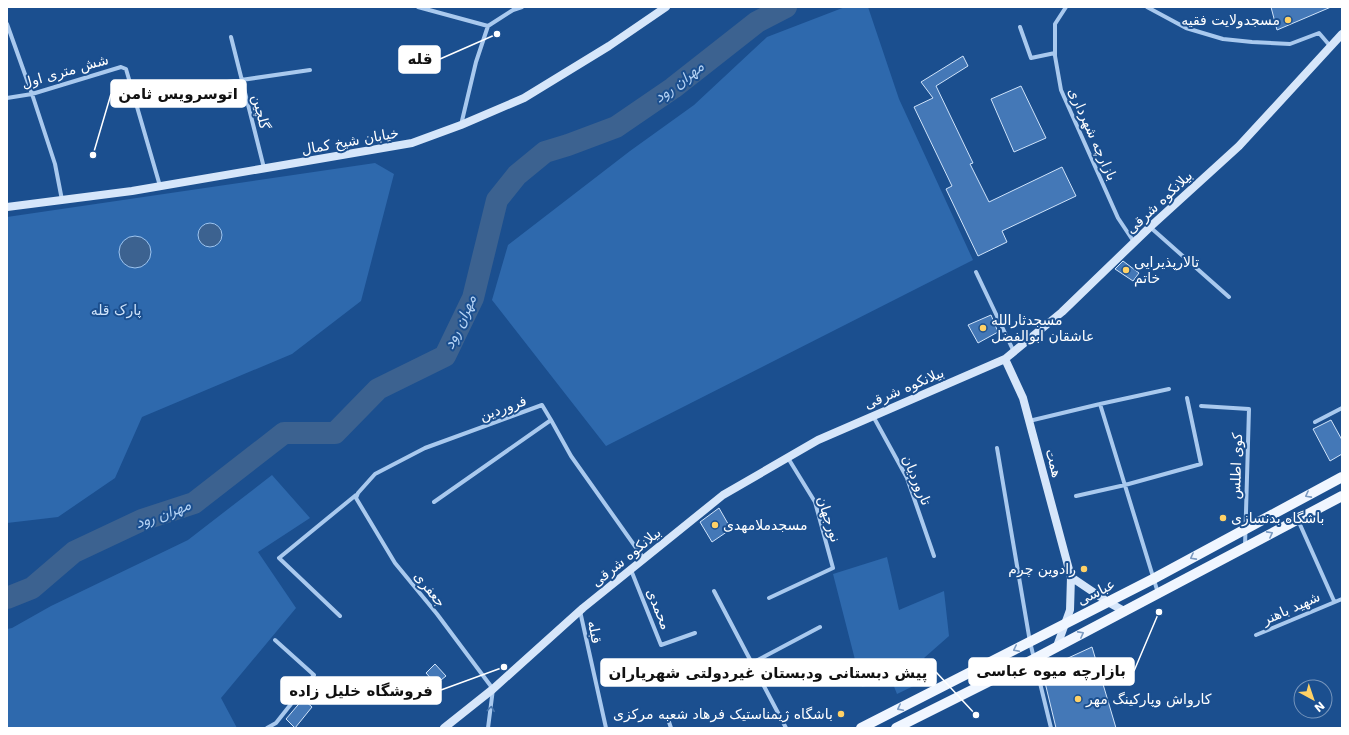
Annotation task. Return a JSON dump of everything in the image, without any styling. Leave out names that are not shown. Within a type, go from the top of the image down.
[{"type":"main road","name":"خیابان شیخ کمال","points":[[7,207],[160,186],[412,143],[461,125],[524,98],[609,46],[666,7]]},
{"type":"main road","name":"بیلانکوه شرقی","points":[[444,728],[494,690],[580,611],[723,495],[818,440],[1005,359],[1062,312],[1134,242],[1239,146],[1342,34]]},
{"type":"main road","name":"همت","points":[[1005,359],[1023,398],[1071,577],[1070,610],[1057,646]]},
{"type":"main road","name":"عباسى","points":[[861,728],[1153,579],[1342,476]]},
{"type":"main road","points":[[896,728],[1034,659],[1342,496]]},
{"type":"main road","points":[[1071,577],[1124,611]]},
{"type":"street","points":[[418,7],[488,26]]},
{"type":"street","points":[[461,125],[476,62],[488,26],[513,10],[522,7]]},
{"type":"street","name":"بازارچه شهرداری","points":[[1066,7],[1056,24],[1055,53],[1061,90],[1118,218],[1134,242]]},
{"type":"street","points":[[1147,7],[1186,28],[1223,39],[1290,44],[1319,33],[1331,47]]},
{"type":"street","points":[[7,24],[55,164],[62,200]]},
{"type":"street","points":[[1020,27],[1031,58],[1055,53]]},
{"type":"street","name":"گلچین","points":[[231,37],[264,169]]},
{"type":"street","name":"شش متری اول","points":[[7,98],[32,94],[124,67],[126,69],[160,186]]},
{"type":"street","points":[[200,86],[310,70]]},
{"type":"street","points":[[1150,227],[1229,297]]},
{"type":"street","points":[[976,272],[1014,352]]},
{"type":"street","points":[[1029,421],[1169,389]]},
{"type":"street","points":[[1076,496],[1125,486],[1201,464],[1187,398]]},
{"type":"street","points":[[1100,404],[1158,593]]},
{"type":"street","name":"فروردین","points":[[356,498],[358,493],[375,474],[425,448],[542,405],[571,456],[644,559]]},
{"type":"street","name":"کوی اطلس","points":[[1201,406],[1249,409],[1245,547]]},
{"type":"street","points":[[1315,422],[1342,408]]},
{"type":"street","name":"تاروردیان","points":[[873,416],[907,478],[934,556]]},
{"type":"street","points":[[434,502],[551,420]]},
{"type":"street","points":[[997,448],[1030,642],[1051,728]]},
{"type":"street","name":"نورجهان","points":[[769,598],[833,568],[815,502],[788,458]]},
{"type":"street","points":[[340,616],[278,558],[358,493]]},
{"type":"street","name":"جعفری","points":[[356,498],[395,563],[437,614],[494,690]]},
{"type":"street","name":"شهید باهنر","points":[[1298,519],[1334,601]]},
{"type":"street","name":"محمدی","points":[[631,569],[661,645],[695,633]]},
{"type":"street","points":[[714,591],[786,728]]},
{"type":"street","name":"شهید باهنر","points":[[1256,635],[1342,598]]},
{"type":"street","name":"قبله","points":[[580,611],[606,728]]},
{"type":"street","points":[[752,663],[820,627]]},
{"type":"street","points":[[267,728],[276,723],[314,676],[276,640]]},
{"type":"street","points":[[488,728],[494,690]]},
{"type":"street","points":[[668,719],[671,728]]},
{"type":"green space","points":[[845,7],[868,7],[899,99],[973,260],[606,446],[492,300],[508,245],[630,151],[694,105],[767,37]]},
{"type":"green space","name":"پارک قله","points":[[375,163],[394,174],[361,301],[292,354],[142,417],[115,478],[58,517],[7,523],[7,217]]},
{"type":"green space","points":[[272,475],[310,518],[258,552],[296,608],[221,698],[237,728],[7,728],[7,629],[12,628],[51,606],[188,540]]},
{"type":"green space","points":[[887,557],[899,610],[944,591],[949,636],[924,658],[932,677],[897,694],[891,679],[862,687],[833,574]]},
{"type":"shaded area","points":[[210,223],[219,226],[222,235],[219,244],[210,247],[201,244],[198,235],[201,226]]},
{"type":"shaded area","points":[[135,236],[146,241],[151,252],[146,263],[135,268],[124,263],[119,252],[124,241]]},
{"type":"building","name":"مسجدولایت فقیه","points":[[1271,7],[1331,7],[1277,30]]},
{"type":"building","points":[[963,56],[968,66],[936,86],[973,163],[970,164],[989,202],[1062,167],[1076,196],[1002,231],[1007,242],[978,256],[946,189],[952,186],[914,107],[933,98],[921,82]]},
{"type":"building","points":[[1021,86],[1046,138],[1014,152],[991,99]]},
{"type":"building","name":"تالارپذیرایی خاتم","points":[[1123,261],[1139,273],[1133,281],[1115,269]]},
{"type":"building","name":"مسجدثارالله عاشقان ابوالفضل","points":[[991,315],[998,332],[978,343],[968,325]]},
{"type":"building","points":[[1331,420],[1342,440],[1342,454],[1330,461],[1313,429]]},
{"type":"building","name":"مسجدملامهدی","points":[[719,508],[731,529],[712,542],[700,522]]},
{"type":"building","name":"کارواش وپارکینگ مهر","points":[[1092,647],[1116,728],[1056,728],[1042,670]]},
{"type":"building","points":[[435,664],[446,676],[436,684],[426,673]]},
{"type":"building","points":[[303,699],[312,707],[295,728],[286,719]]},
{"type":"waterway","name":"مهران رود","points":[[7,598],[32,588],[74,552],[142,520],[194,503],[284,433],[335,433],[378,389],[445,356],[473,298],[497,200],[517,175],[545,152],[616,127],[673,88],[757,22],[786,7]]},
{"type":"place","name":"مسجدولایت فقیه","points":[[1288,20]]},
{"type":"place","name":"قله","points":[[497,34]]},
{"type":"place","name":"اتوسرویس ثامن","points":[[93,155]]},
{"type":"place","name":"تالارپذیرایی خاتم","points":[[1126,270]]},
{"type":"place","name":"مسجدثارالله عاشقان ابوالفضل","points":[[983,328]]},
{"type":"place","name":"باشگاه بدنسازی","points":[[1223,518]]},
{"type":"place","name":"مسجدملامهدی","points":[[715,525]]},
{"type":"place","name":"رادوین چرم","points":[[1084,569]]},
{"type":"place","name":"بازارچه میوه عباسی","points":[[1159,612]]},
{"type":"place","name":"فروشگاه خلیل زاده","points":[[504,667]]},
{"type":"place","name":"کارواش وپارکینگ مهر","points":[[1078,699]]},
{"type":"place","name":"باشگاه ژیمناستیک فرهاد شعبه مرکزی","points":[[841,714]]},
{"type":"place","name":"پیش دبستانی ودبستان غیردولتی شهریاران","points":[[976,715]]}]
